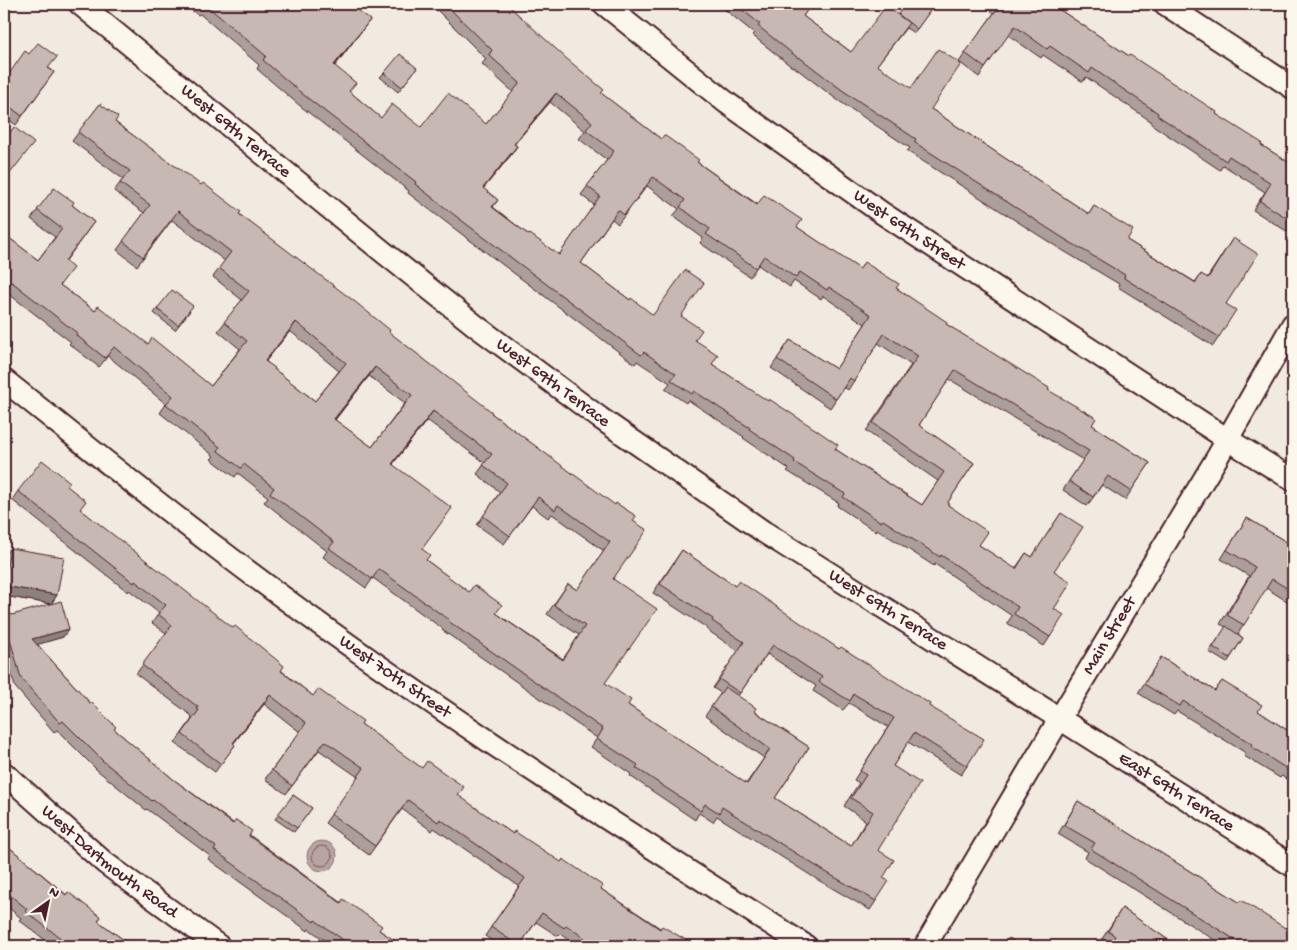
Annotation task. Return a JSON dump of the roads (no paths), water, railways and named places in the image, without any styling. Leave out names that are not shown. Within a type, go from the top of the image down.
[{"type":"street","name":"West 69th Terrace","points":[[80,4],[476,326],[600,418],[764,532],[1060,718]]},
{"type":"street","name":"West 69th Street","points":[[604,4],[727,103],[882,213],[1227,439],[1293,480]]},
{"type":"street","points":[[1165,4],[1293,88]]},
{"type":"street","name":"Main Street","points":[[926,946],[1060,718],[1218,456],[1293,324]]},
{"type":"street","name":"West 70th Street","points":[[4,380],[221,551],[332,632],[513,757],[806,946]]},
{"type":"street","name":"East 69th Terrace","points":[[1060,718],[1293,866]]},
{"type":"street","name":"West Dartmouth Road","points":[[4,773],[105,863],[219,946]]},
{"type":"water","points":[[322,841],[333,845],[337,856],[333,867],[322,871],[311,867],[307,856],[311,845]]}]
